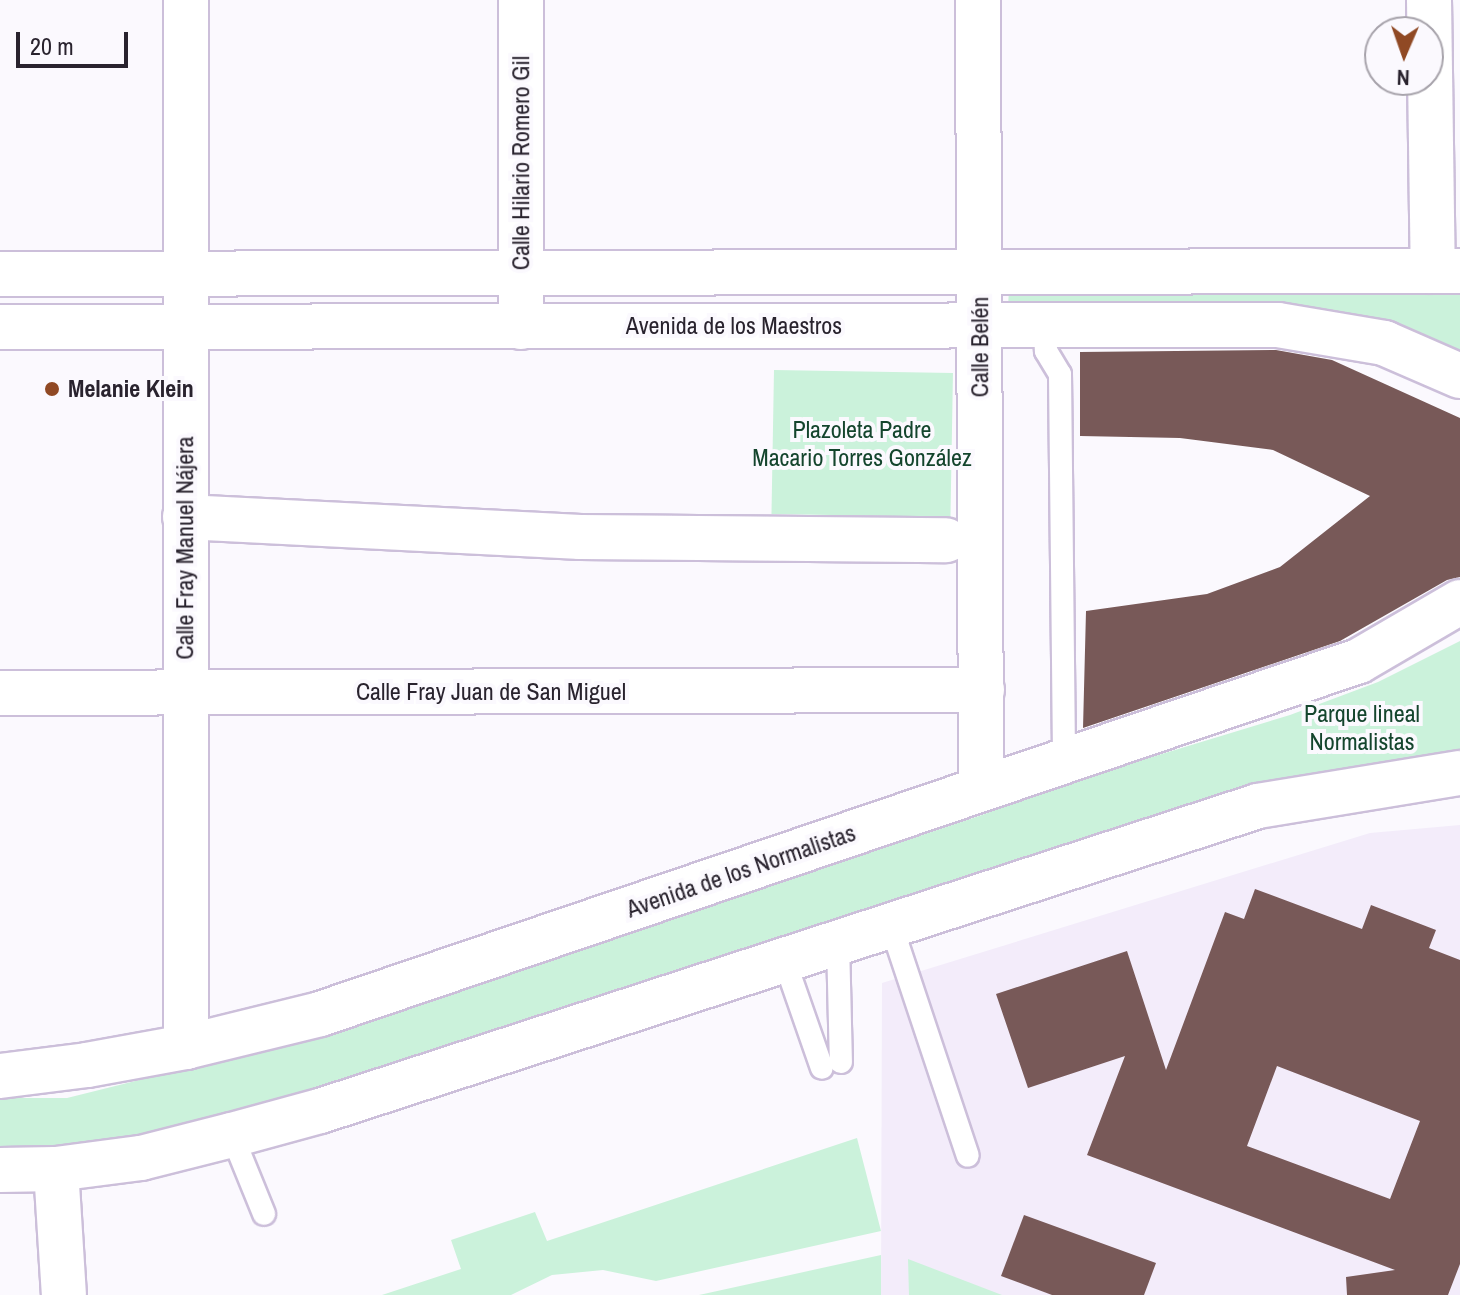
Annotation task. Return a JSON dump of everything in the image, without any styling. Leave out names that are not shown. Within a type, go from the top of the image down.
[{"type":"street","name":"Calle Fray Manuel Nájera","points":[[186,0],[186,1047]]},
{"type":"street","name":"Calle Hilario Romero Gil","points":[[521,0],[521,327]]},
{"type":"street","name":"Calle Belén","points":[[978,0],[981,789]]},
{"type":"street","points":[[0,274],[1446,271],[1429,0]]},
{"type":"street","name":"Avenida de los Maestros","points":[[0,327],[1278,325],[1326,330],[1384,343],[1460,376]]},
{"type":"street","points":[[185,517],[580,537],[946,540]]},
{"type":"street","name":"Avenida de los Normalistas","points":[[0,1076],[87,1065],[186,1047],[320,1014],[1359,661],[1460,602]]},
{"type":"street","name":"Calle Fray Juan de San Miguel","points":[[0,693],[982,690]]},
{"type":"street","points":[[0,1170],[56,1169],[141,1158],[232,1135],[320,1111],[1258,806],[1460,773]]},
{"type":"street","points":[[56,1169],[64,1295]]},
{"type":"lane","points":[[1045,326],[1046,351],[1060,374],[1064,762]]},
{"type":"lane","points":[[891,925],[968,1156]]},
{"type":"lane","points":[[784,959],[832,1065],[838,942]]},
{"type":"lane","points":[[232,1135],[264,1214]]},
{"type":"shaded area","points":[[1460,825],[1460,1295],[881,1295],[882,983],[1370,833]]},
{"type":"green space","points":[[1009,289],[1460,292],[1460,356],[1342,312],[1008,307]]},
{"type":"green space","name":"Plazoleta Padre Macario Torres González","points":[[774,370],[953,373],[950,517],[771,514]]},
{"type":"green space","name":"Parque lineal Normalistas","points":[[1460,641],[1460,751],[1258,782],[318,1096],[147,1142],[0,1155],[0,1098],[67,1098],[333,1032],[982,815],[1073,781],[1290,715],[1378,682]]},
{"type":"green space","points":[[857,1138],[881,1231],[656,1281],[603,1270],[552,1275],[511,1295],[382,1295],[461,1269],[451,1240],[535,1212],[547,1241]]},
{"type":"green space","points":[[881,1255],[881,1295],[699,1295]]},
{"type":"green space","points":[[908,1259],[1002,1295],[909,1295]]},
{"type":"building","points":[[1276,350],[1332,360],[1460,418],[1460,577],[1447,580],[1340,641],[1083,728],[1086,611],[1207,594],[1280,567],[1370,496],[1273,450],[1180,438],[1080,436],[1080,352]]},
{"type":"building","points":[[1255,889],[1362,929],[1371,905],[1436,930],[1429,948],[1460,960],[1460,1264],[1448,1295],[1347,1295],[1346,1277],[1395,1270],[1087,1155],[1125,1056],[1028,1088],[996,994],[1127,951],[1166,1070],[1225,912],[1244,919]],"holes":[[[1277,1066],[1420,1121],[1390,1199],[1247,1146]]]},
{"type":"building","points":[[1024,1215],[1156,1263],[1144,1295],[1052,1295],[1001,1276]]},
{"type":"place","name":"Melanie Klein","points":[[52,389]]}]
